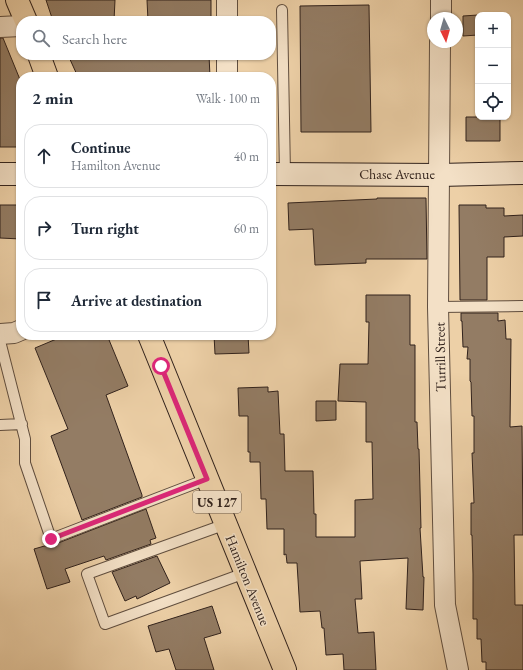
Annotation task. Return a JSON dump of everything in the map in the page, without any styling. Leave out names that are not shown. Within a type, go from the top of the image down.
[{"type":"main road","points":[[17,0],[24,16]]},
{"type":"main road","points":[[41,60],[45,72]]},
{"type":"main road","name":"Hamilton Avenue","points":[[151,340],[285,670]]},
{"type":"street","points":[[227,0],[227,16]]},
{"type":"street","points":[[441,0],[441,12]]},
{"type":"street","points":[[0,27],[16,26]]},
{"type":"street","name":"Turrill Street","points":[[440,48],[438,307],[445,605],[458,670]]},
{"type":"street","points":[[227,60],[228,72]]},
{"type":"street","name":"Chase Avenue","points":[[278,174],[440,175],[523,173]]},
{"type":"street","points":[[0,174],[16,174]]},
{"type":"street","points":[[0,334],[16,332]]},
{"type":"lane","points":[[278,174],[282,10]]},
{"type":"lane","points":[[438,307],[523,306]]},
{"type":"lane","points":[[0,341],[22,424],[25,439],[25,463],[51,539],[207,479]]},
{"type":"lane","points":[[0,425],[22,424]]},
{"type":"lane","points":[[226,524],[87,574],[105,624],[246,573]]},
{"type":"building","points":[[46,0],[115,0],[114,16],[51,16]]},
{"type":"building","points":[[147,0],[211,0],[211,16],[148,16]]},
{"type":"building","points":[[369,5],[371,132],[301,132],[300,6]]},
{"type":"building","points":[[475,15],[475,35],[463,36],[463,16]]},
{"type":"building","points":[[0,38],[3,38],[17,72],[16,147],[0,147]]},
{"type":"building","points":[[70,60],[209,60],[210,72],[76,72]]},
{"type":"building","points":[[466,117],[475,117],[475,120],[500,120],[500,141],[466,141]]},
{"type":"building","points":[[377,198],[426,198],[427,259],[366,259],[366,263],[315,265],[313,229],[289,230],[288,203]]},
{"type":"building","points":[[0,205],[16,205],[16,239],[0,238]]},
{"type":"building","points":[[459,205],[486,205],[486,208],[504,208],[504,216],[523,215],[523,236],[504,237],[504,257],[487,257],[487,300],[460,300]]},
{"type":"building","points":[[366,295],[410,295],[410,345],[415,345],[415,422],[417,422],[419,449],[420,528],[424,577],[423,610],[406,609],[408,558],[360,561],[362,599],[355,599],[358,633],[374,632],[376,670],[344,670],[343,654],[326,655],[324,628],[322,628],[320,611],[300,612],[297,563],[287,563],[286,554],[284,555],[284,529],[267,529],[266,499],[261,499],[260,462],[250,462],[250,452],[248,452],[248,416],[239,416],[238,388],[268,387],[268,392],[278,391],[280,434],[284,434],[285,471],[313,471],[316,537],[355,537],[355,500],[373,499],[372,442],[366,442],[366,402],[338,401],[340,364],[368,364],[369,322],[366,322]]},
{"type":"building","points":[[461,313],[498,313],[498,321],[505,320],[506,339],[511,339],[510,427],[522,426],[523,535],[514,535],[515,605],[523,605],[523,670],[486,670],[486,662],[482,662],[481,639],[477,639],[477,619],[473,619],[471,503],[474,503],[472,453],[474,453],[474,416],[472,416],[470,359],[467,359],[468,347],[463,347]]},
{"type":"building","points":[[54,340],[109,340],[128,386],[106,395],[142,497],[82,520],[51,436],[68,429],[35,348]]},
{"type":"building","points":[[214,340],[248,340],[249,353],[215,354]]},
{"type":"building","points":[[316,401],[336,401],[336,420],[316,421]]},
{"type":"building","points":[[146,509],[156,538],[150,540],[151,544],[106,560],[104,556],[65,569],[70,582],[47,589],[34,549],[53,545]]},
{"type":"building","points":[[157,556],[170,583],[137,599],[136,596],[125,601],[112,572]]},
{"type":"building","points":[[212,606],[221,633],[204,638],[214,670],[176,670],[169,649],[156,652],[148,626]]},
{"type":"route","points":[[51,539],[207,479],[161,366]]}]
